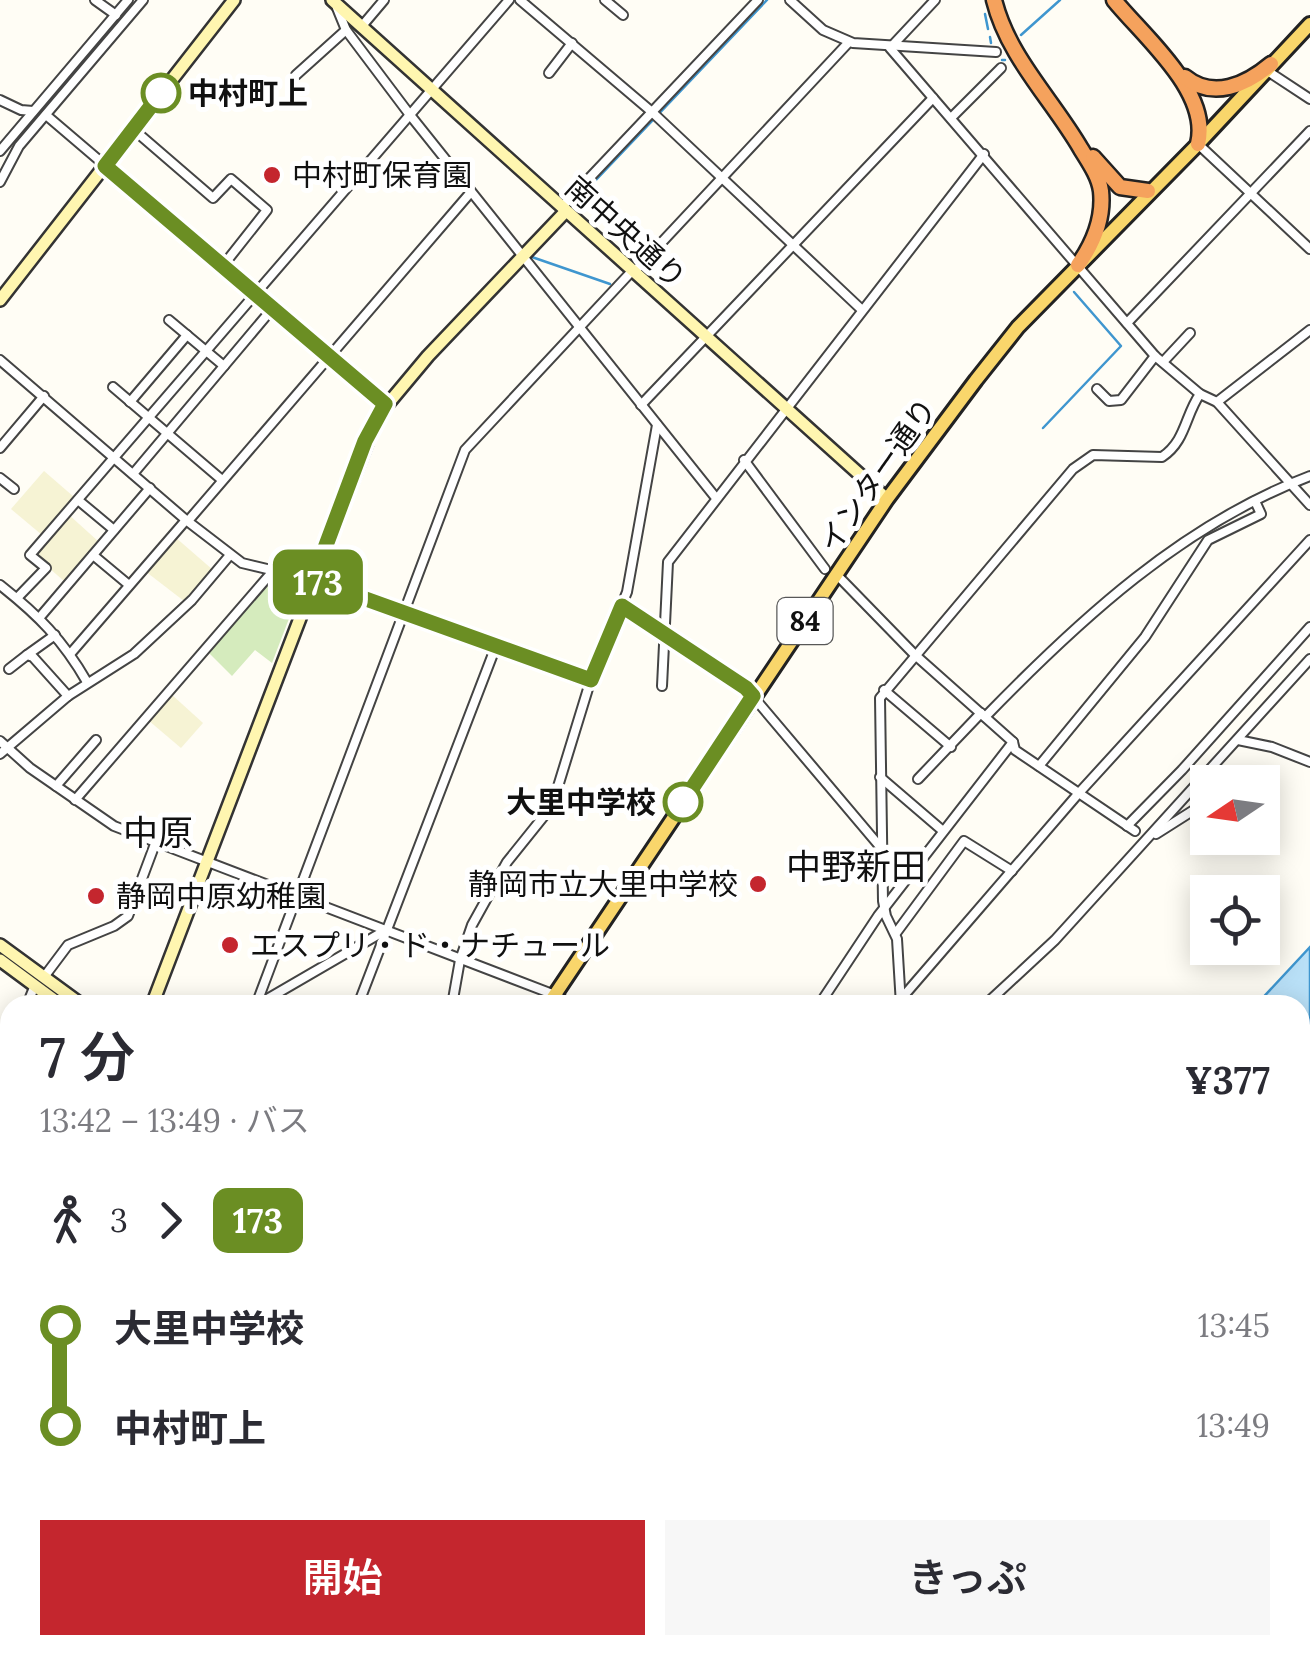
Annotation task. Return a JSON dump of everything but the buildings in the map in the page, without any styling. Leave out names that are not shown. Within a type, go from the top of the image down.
[{"type":"highway","points":[[994,0],[1015,53],[1053,102]]},
{"type":"highway","points":[[1004,0],[1009,24],[1094,170],[1100,190],[1100,218],[1078,265]]},
{"type":"highway","points":[[1112,0],[1194,100],[1201,122],[1198,144]]},
{"type":"highway","points":[[1165,60],[1192,83],[1218,89],[1248,80],[1268,67]]},
{"type":"highway","points":[[1072,133],[1112,180],[1129,190],[1148,191]]},
{"type":"main road","name":"インター通り","points":[[555,995],[831,572],[1018,327],[1310,24]]},
{"type":"street","points":[[95,0],[116,15]]},
{"type":"street","points":[[0,182],[3,156],[35,110],[128,0]]},
{"type":"street","points":[[3,156],[46,115],[143,0]]},
{"type":"street","points":[[0,300],[234,0]]},
{"type":"street","points":[[362,26],[384,0]]},
{"type":"street","points":[[18,598],[46,568],[30,555],[509,0]]},
{"type":"street","points":[[520,0],[655,115],[862,310]]},
{"type":"street","points":[[605,0],[623,16]]},
{"type":"street","points":[[156,995],[365,441],[385,404],[758,0]]},
{"type":"street","points":[[790,0],[823,30],[849,42],[890,48],[996,52]]},
{"type":"street","points":[[890,48],[935,0]]},
{"type":"street","points":[[334,1],[346,30],[410,115],[716,498]]},
{"type":"street","name":"南中央通り","points":[[334,1],[888,499]]},
{"type":"street","points":[[296,75],[346,30]]},
{"type":"street","points":[[260,995],[465,450],[849,42]]},
{"type":"street","points":[[549,72],[572,44]]},
{"type":"street","points":[[890,48],[1159,359],[1200,394],[1217,402],[1310,505]]},
{"type":"street","points":[[1268,67],[1310,99]]},
{"type":"street","points":[[951,118],[1001,68]]},
{"type":"street","points":[[642,406],[933,98]]},
{"type":"street","points":[[0,100],[21,110],[35,110]]},
{"type":"street","points":[[46,115],[385,404]]},
{"type":"street","points":[[133,129],[213,198],[232,179],[267,210],[222,266]]},
{"type":"street","points":[[1127,323],[1310,131]]},
{"type":"street","points":[[1198,144],[1310,249]]},
{"type":"street","points":[[662,686],[668,562],[984,154]]},
{"type":"street","points":[[71,653],[471,192]]},
{"type":"street","points":[[134,474],[272,309]]},
{"type":"street","points":[[169,320],[224,366]]},
{"type":"street","points":[[1217,402],[1310,330]]},
{"type":"street","points":[[1097,389],[1109,402],[1121,400],[1190,333]]},
{"type":"street","points":[[130,402],[187,335]]},
{"type":"street","points":[[0,360],[242,563],[313,580],[591,680]]},
{"type":"street","points":[[113,388],[222,480]]},
{"type":"street","points":[[900,995],[896,933],[886,911],[882,849],[878,710],[884,690],[1073,469],[1093,455],[1168,454],[1182,437],[1190,409],[1200,394]]},
{"type":"street","points":[[0,448],[44,396]]},
{"type":"street","points":[[454,995],[472,926],[507,862],[552,806],[591,680],[627,592],[657,425]]},
{"type":"street","points":[[744,460],[831,572],[914,654],[1013,742],[1016,750],[1131,828],[1310,627]]},
{"type":"street","points":[[918,779],[983,715],[1161,556],[1194,532],[1310,476]]},
{"type":"street","points":[[0,478],[14,489]]},
{"type":"street","points":[[40,616],[150,488]]},
{"type":"street","points":[[78,500],[114,530]]},
{"type":"street","points":[[1039,766],[1145,637],[1208,540],[1261,514],[1255,501]]},
{"type":"street","points":[[907,995],[1078,794],[1310,540]]},
{"type":"street","points":[[93,554],[129,585]]},
{"type":"street","points":[[230,556],[192,600],[134,654],[68,696],[2,747],[114,826],[386,930],[540,995]]},
{"type":"street","points":[[75,800],[273,571]]},
{"type":"street","points":[[0,585],[40,616],[71,653],[88,682]]},
{"type":"street","points":[[622,606],[746,688],[882,849]]},
{"type":"street","points":[[9,670],[55,635]]},
{"type":"street","points":[[362,995],[496,646]]},
{"type":"street","points":[[27,655],[33,656],[68,696]]},
{"type":"street","points":[[996,995],[1055,940],[1310,659]]},
{"type":"street","points":[[884,690],[951,748]]},
{"type":"street","points":[[1248,728],[1260,744]]},
{"type":"street","points":[[56,786],[96,740]]},
{"type":"street","points":[[1238,740],[1310,762]]},
{"type":"street","points":[[827,995],[878,916],[886,911],[1013,742]]},
{"type":"street","points":[[880,777],[943,832]]},
{"type":"street","points":[[1148,838],[1190,812]]},
{"type":"street","points":[[896,933],[964,841],[1012,871]]},
{"type":"street","points":[[34,995],[40,981],[68,946],[128,916],[155,844]]},
{"type":"street","points":[[273,995],[386,930]]},
{"type":"street","points":[[0,945],[52,995]]},
{"type":"street","points":[[0,960],[64,995]]},
{"type":"shaded area","points":[[44,471],[74,497],[42,535],[11,509]]},
{"type":"shaded area","points":[[68,514],[99,542],[64,581],[34,555]]},
{"type":"shaded area","points":[[175,537],[213,570],[184,601],[145,571]]},
{"type":"shaded area","points":[[171,694],[203,723],[181,748],[148,720]]},
{"type":"green space","points":[[273,576],[303,582],[272,663],[255,650],[232,676],[208,652]]},
{"type":"water","points":[[1310,947],[1310,995],[1265,995]]},
{"type":"waterway","points":[[576,201],[767,0]]},
{"type":"waterway","points":[[1021,35],[1060,0]]},
{"type":"waterway","points":[[985,14],[988,29]]},
{"type":"waterway","points":[[990,37],[991,43]]},
{"type":"waterway","points":[[529,256],[610,284]]},
{"type":"waterway","points":[[1043,428],[1121,346],[1074,292]]},
{"type":"bus line","name":"173","points":[[161,93],[105,166],[385,404],[365,441],[313,580],[591,680],[622,606],[753,696],[683,802]]},
{"type":"place","name":"中村町上","points":[[161,93]]},
{"type":"place","name":"中村町保育園","points":[[272,175]]},
{"type":"place","name":"大里中学校","points":[[683,802]]},
{"type":"place","name":"静岡市立大里中学校","points":[[758,884]]},
{"type":"place","name":"静岡中原幼稚園","points":[[96,896]]},
{"type":"place","name":"エスプリ・ド・ナチュール","points":[[230,945]]},
{"type":"district","name":"中原","points":[[158,832]]},
{"type":"district","name":"中野新田","points":[[856,866]]}]
